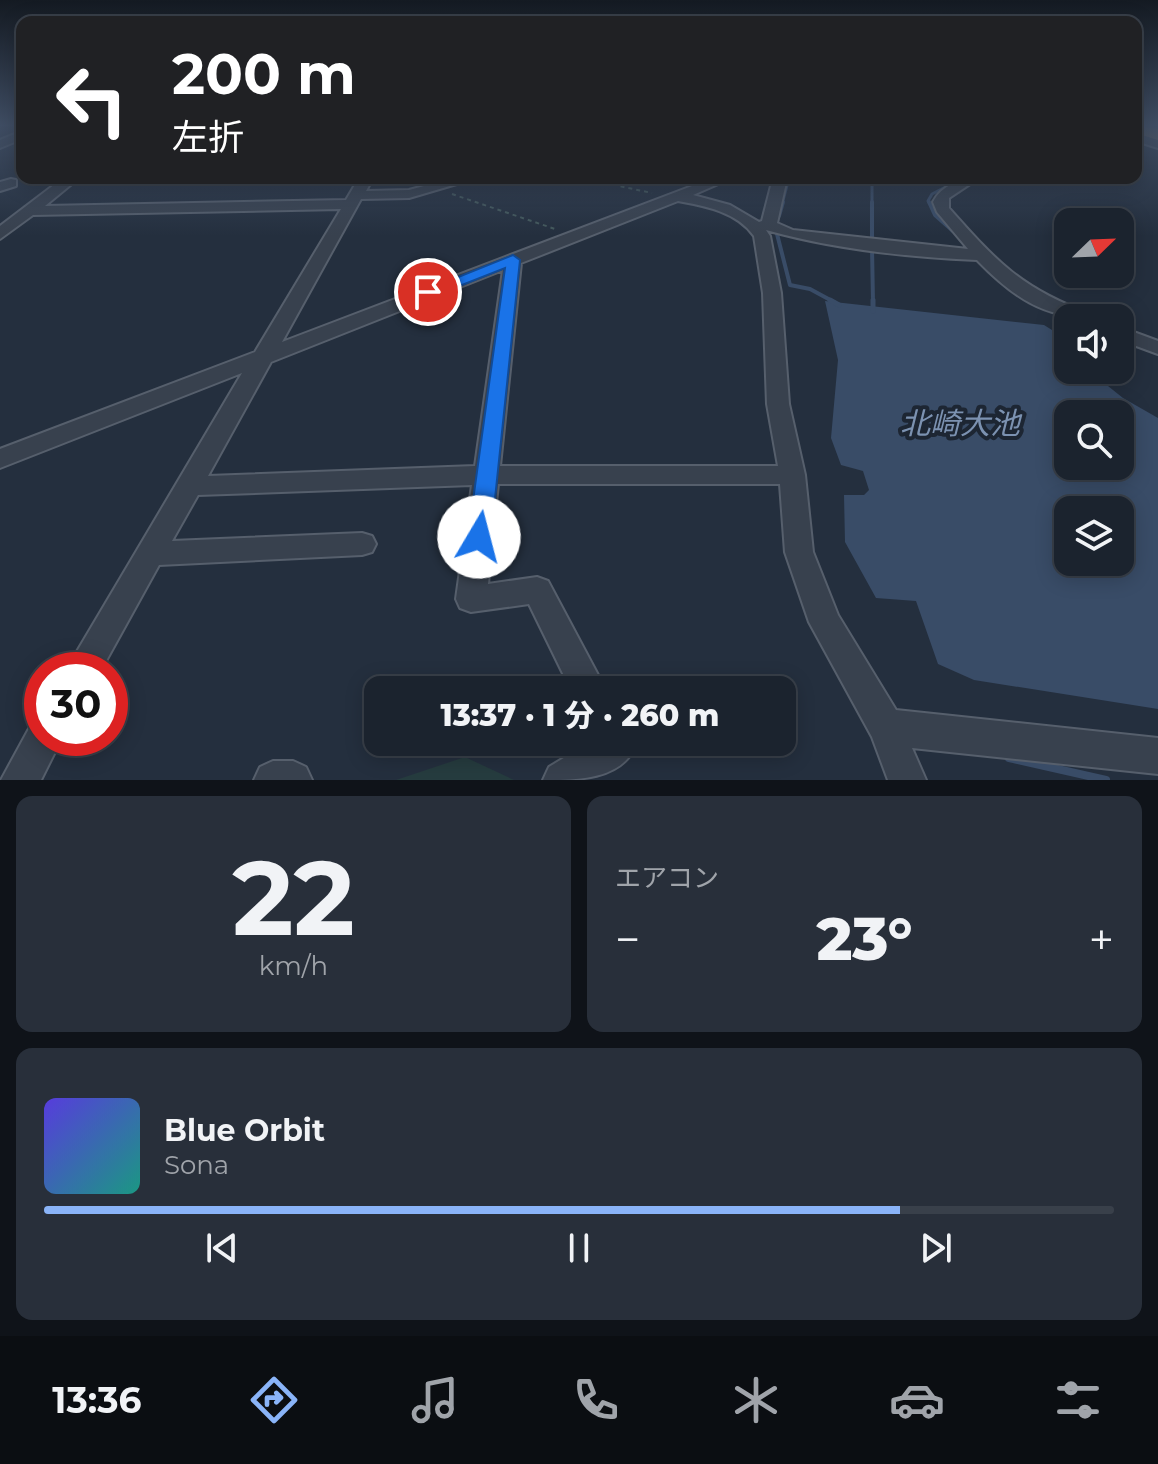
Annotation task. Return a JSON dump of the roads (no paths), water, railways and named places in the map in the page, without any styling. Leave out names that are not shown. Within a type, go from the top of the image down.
[{"type":"street","points":[[0,234],[65,184]]},
{"type":"street","points":[[93,652],[363,184]]},
{"type":"street","points":[[33,211],[354,200],[409,194],[452,184]]},
{"type":"street","points":[[0,459],[710,184]]},
{"type":"street","points":[[778,184],[763,226],[764,244],[772,293],[778,404],[792,475],[799,552],[825,622],[886,727],[907,780]]},
{"type":"street","points":[[962,184],[943,196],[940,202],[942,209],[1010,281],[1054,306]]},
{"type":"street","points":[[677,197],[731,212],[790,234],[935,253],[985,255]]},
{"type":"street","points":[[513,260],[471,599],[537,590],[582,676]]},
{"type":"street","points":[[1134,339],[1158,348]]},
{"type":"street","points":[[187,486],[488,475],[792,475]]},
{"type":"street","points":[[148,554],[362,544]]},
{"type":"street","points":[[886,727],[1158,756]]},
{"type":"street","points":[[20,780],[34,756]]},
{"type":"street","points":[[562,780],[602,756]]},
{"type":"street","points":[[273,780],[293,780]]},
{"type":"water","name":"北崎大池","points":[[825,301],[1044,325],[1054,331],[1054,384],[1106,384],[1126,400],[1054,400],[1054,480],[1134,480],[1134,404],[1158,418],[1158,709],[974,680],[938,664],[916,601],[876,598],[845,542],[844,495],[864,495],[869,490],[863,471],[841,465],[831,438],[838,360]]},
{"type":"waterway","points":[[782,204],[787,184]]},
{"type":"waterway","points":[[872,184],[872,242]]},
{"type":"waterway","points":[[930,204],[932,194],[951,184]]},
{"type":"waterway","points":[[779,216],[783,202]]},
{"type":"waterway","points":[[930,204],[935,215],[953,231]]},
{"type":"waterway","points":[[777,234],[790,285],[810,289],[834,302]]},
{"type":"waterway","points":[[872,248],[873,302]]},
{"type":"waterway","points":[[830,300],[839,305]]},
{"type":"waterway","points":[[873,302],[873,311]]},
{"type":"waterway","points":[[1009,758],[1106,780]]}]
